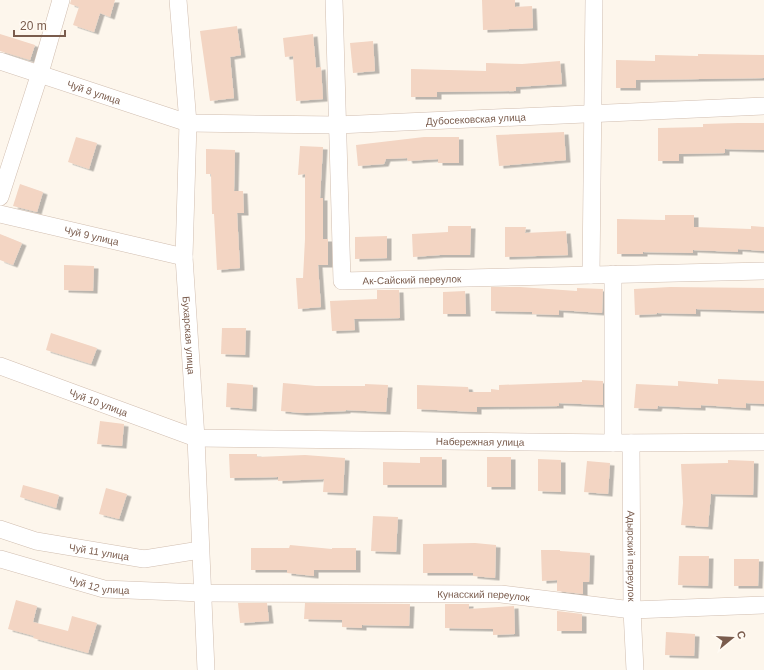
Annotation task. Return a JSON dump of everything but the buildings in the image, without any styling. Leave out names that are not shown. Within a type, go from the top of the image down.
[{"type":"street","points":[[0,197],[40,74],[61,0]]},
{"type":"street","name":"Бухарская улица","points":[[178,0],[188,123],[184,257],[196,438],[206,670]]},
{"type":"street","name":"Ак-Сайский переулок","points":[[334,0],[342,281],[764,271]]},
{"type":"street","points":[[591,275],[594,0]]},
{"type":"street","name":"Чуй 8 улица","points":[[0,61],[188,123]]},
{"type":"street","name":"Дубосековская улица","points":[[188,123],[337,125],[593,115],[764,106]]},
{"type":"street","name":"Чуй 9 улица","points":[[0,214],[184,257]]},
{"type":"street","points":[[613,274],[613,443]]},
{"type":"street","name":"Чуй 10 улица","points":[[0,366],[196,438]]},
{"type":"street","name":"Набережная улица","points":[[196,438],[613,443],[764,442]]},
{"type":"street","name":"Адырский переулок","points":[[631,442],[632,610],[635,670]]},
{"type":"street","name":"Чуй 11 улица","points":[[0,529],[36,541],[144,559],[200,550]]},
{"type":"street","name":"Чуй 12 улица","points":[[0,559],[104,588],[202,593]]},
{"type":"street","name":"Кунасский переулок","points":[[202,593],[501,594],[632,610],[764,605]]}]
